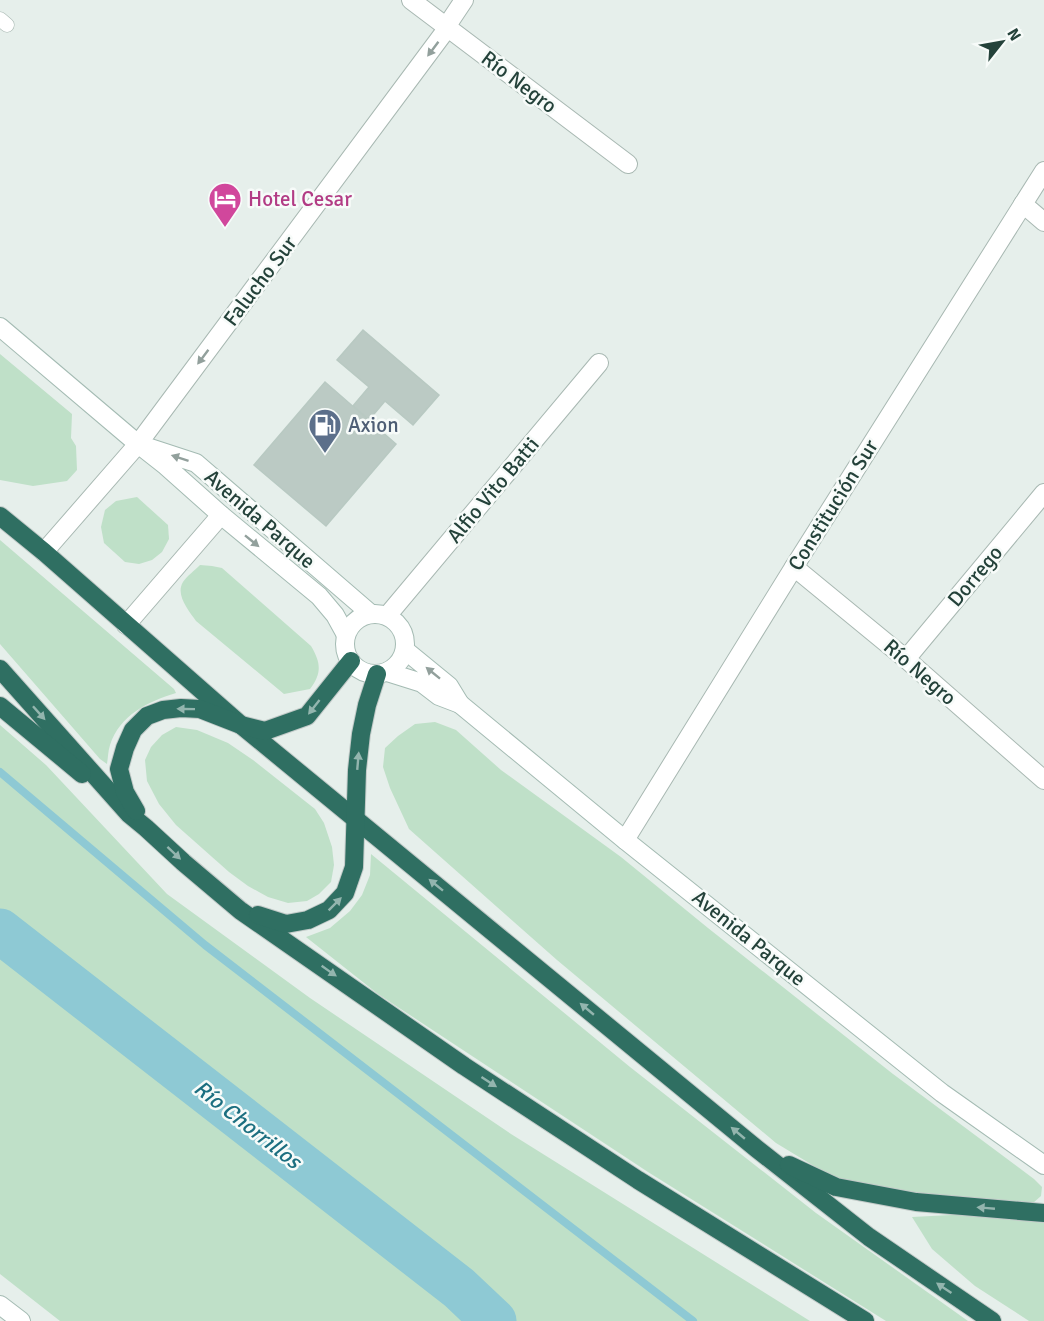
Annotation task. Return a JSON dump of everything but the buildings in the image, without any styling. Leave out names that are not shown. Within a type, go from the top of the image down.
[{"type":"highway","points":[[0,516],[241,725],[757,1149],[869,1237],[992,1321]]},
{"type":"highway","points":[[146,828],[124,792],[119,769],[133,730],[147,716],[163,710],[200,709],[241,725],[265,731],[307,716],[351,662]]},
{"type":"highway","points":[[0,669],[129,814]]},
{"type":"highway","points":[[241,911],[286,924],[308,920],[329,910],[345,893],[354,867],[357,770],[361,734],[367,705],[382,673]]},
{"type":"highway","points":[[0,706],[241,911],[464,1066],[561,1130],[865,1321]]},
{"type":"highway","points":[[757,1149],[836,1187],[916,1202],[1044,1212]]},
{"type":"street","name":"Río Negro","points":[[411,0],[628,164]]},
{"type":"street","name":"Falucho Sur","points":[[44,552],[138,444],[443,34],[464,0]]},
{"type":"street","name":"Constitución Sur","points":[[625,840],[1023,204],[1041,182]]},
{"type":"street","points":[[1023,204],[1044,222]]},
{"type":"street","name":"Avenida Parque","points":[[0,327],[319,597],[335,615],[346,635]]},
{"type":"street","name":"Alfio Vito Batti","points":[[379,615],[599,363]]},
{"type":"street","name":"Avenida Parque","points":[[138,444],[196,463],[379,615]]},
{"type":"street","name":"Dorrego","points":[[906,659],[1044,493]]},
{"type":"street","points":[[126,625],[221,515]]},
{"type":"street","name":"Río Negro","points":[[794,567],[906,659],[1044,780]]},
{"type":"street","points":[[366,614],[379,615],[395,621],[402,630],[405,650],[395,667],[382,673],[368,673],[359,670],[346,655],[346,635],[356,620],[366,614]]},
{"type":"street","name":"Avenida Parque","points":[[405,650],[449,686],[460,704]]},
{"type":"street","name":"Avenida Parque","points":[[382,673],[422,682],[439,696],[460,704],[625,840],[942,1093],[1044,1165]]},
{"type":"street","points":[[0,1305],[21,1321]]},
{"type":"green space","points":[[0,354],[72,414],[71,438],[76,446],[77,470],[67,481],[33,486],[0,480]]},
{"type":"green space","points":[[137,497],[168,525],[169,539],[162,552],[152,560],[139,564],[125,562],[104,543],[101,527],[105,510],[116,501]]},
{"type":"green space","points":[[0,540],[176,693],[145,705],[120,725],[109,747],[107,764],[100,759],[0,644]]},
{"type":"green space","points":[[200,565],[222,568],[311,646],[319,668],[317,678],[310,689],[284,694],[196,621],[184,603],[181,587]]},
{"type":"green space","points":[[435,722],[456,730],[501,770],[621,857],[893,1074],[1034,1179],[1042,1187],[1041,1196],[1033,1203],[914,1193],[837,1180],[776,1143],[557,960],[409,829],[383,767],[385,748],[415,724]]},
{"type":"green space","points":[[0,725],[46,765],[167,894],[310,998],[511,1134],[810,1321],[60,1321],[0,1274]]},
{"type":"green space","points":[[176,727],[197,730],[228,743],[315,809],[324,823],[332,847],[334,865],[331,882],[319,894],[307,901],[288,903],[268,897],[229,872],[176,825],[159,804],[147,781],[145,760],[151,747],[162,735]]},
{"type":"green space","points":[[371,854],[630,1067],[816,1213],[968,1321],[886,1321],[648,1172],[378,994],[306,937],[330,928],[350,911],[362,895],[370,875]]},
{"type":"green space","points":[[970,1214],[1044,1223],[1044,1321],[1029,1321],[975,1286],[932,1249],[912,1217]]},
{"type":"waterway","points":[[0,772],[205,945],[693,1321]]},
{"type":"waterway","name":"Río Chorrillos","points":[[0,931],[459,1288],[494,1321]]},
{"type":"place","name":"Hotel Cesar","points":[[225,228]]},
{"type":"place","name":"Axion","points":[[325,454]]}]
